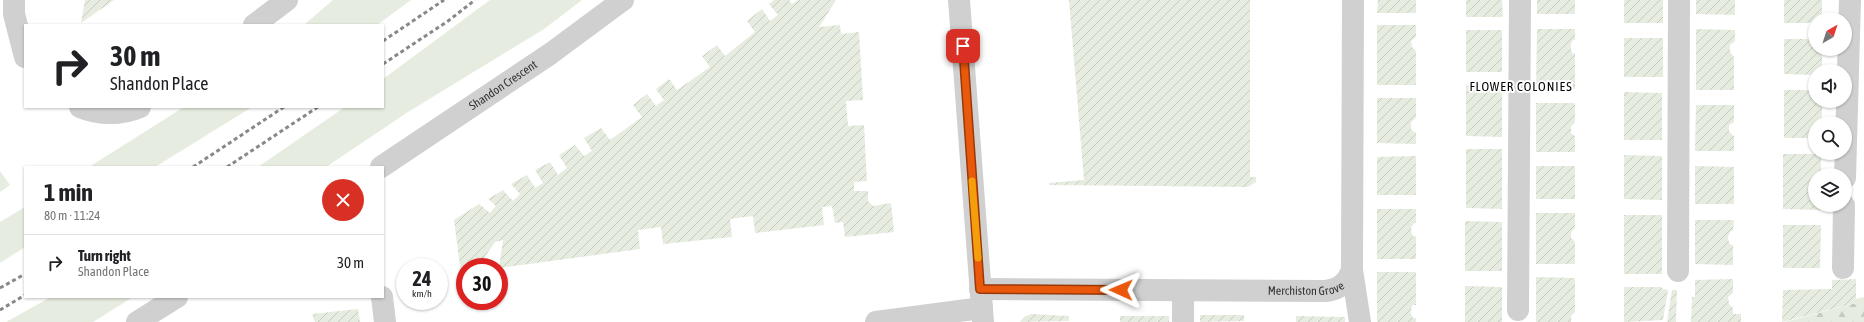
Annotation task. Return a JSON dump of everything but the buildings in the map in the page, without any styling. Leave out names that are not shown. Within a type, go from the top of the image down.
[{"type":"street","points":[[14,0],[14,14],[24,53]]},
{"type":"street","points":[[255,24],[287,0]]},
{"type":"street","name":"Shandon Crescent","points":[[382,166],[550,54],[623,0]]},
{"type":"street","points":[[959,0],[982,306]]},
{"type":"street","name":"Merchiston Grove","points":[[876,322],[982,306],[1184,291],[1326,291],[1335,290],[1343,286],[1352,270],[1353,0]]},
{"type":"street","points":[[1518,310],[1520,0]]},
{"type":"street","points":[[1678,271],[1679,0]]},
{"type":"street","points":[[1845,168],[1850,0]]},
{"type":"street","points":[[84,108],[94,111],[114,113],[136,108]]},
{"type":"street","points":[[1842,268],[1844,212]]},
{"type":"street","points":[[1352,270],[1360,322]]},
{"type":"street","points":[[1184,291],[1184,322]]},
{"type":"street","points":[[137,322],[175,298]]},
{"type":"street","points":[[382,298],[385,322]]},
{"type":"green space","points":[[85,0],[114,0],[81,23]]},
{"type":"green space","points":[[333,0],[411,0],[378,24],[305,24]]},
{"type":"green space","points":[[490,0],[582,0],[544,29],[408,112],[327,166],[259,166],[344,108],[384,108],[384,78]]},
{"type":"green space","points":[[774,0],[789,0],[792,4],[798,0],[836,0],[819,27],[840,25],[841,34],[859,32],[863,100],[846,101],[848,126],[864,125],[867,181],[854,182],[854,191],[868,191],[868,201],[873,206],[891,203],[894,232],[845,237],[843,222],[835,223],[832,206],[822,207],[824,225],[755,233],[753,216],[730,219],[732,237],[663,244],[661,227],[638,230],[640,249],[508,267],[508,258],[500,258],[503,240],[495,242],[484,258],[459,258],[454,220],[479,204],[490,213],[496,206],[488,199],[503,190],[513,201],[520,194],[511,184],[527,175],[535,188],[543,183],[535,170],[550,162],[558,175],[567,168],[559,155],[575,145],[584,156],[592,151],[584,138],[601,128],[610,140],[642,117],[633,105],[647,94],[656,106],[664,100],[656,89],[669,79],[677,90],[710,67],[702,56],[717,45],[725,56],[755,32],[747,21],[762,9],[770,21],[778,15],[769,4]]},
{"type":"green space","points":[[1069,0],[1250,0],[1250,177],[1256,177],[1256,182],[1248,187],[1049,185],[1049,183],[1084,180]]},
{"type":"green space","points":[[1378,0],[1416,0],[1416,13],[1377,13]]},
{"type":"green space","points":[[1466,0],[1502,0],[1503,17],[1466,17]]},
{"type":"green space","points":[[1537,0],[1575,0],[1575,14],[1537,14]]},
{"type":"green space","points":[[1624,0],[1663,0],[1663,23],[1624,23]]},
{"type":"green space","points":[[1696,0],[1735,0],[1735,15],[1696,14]]},
{"type":"green space","points":[[1784,0],[1822,0],[1822,12],[1808,12],[1808,23],[1784,23]]},
{"type":"green space","points":[[1377,25],[1416,25],[1416,37],[1411,41],[1412,47],[1416,51],[1416,85],[1377,85]]},
{"type":"green space","points":[[1537,29],[1575,29],[1575,40],[1573,40],[1571,44],[1571,50],[1573,54],[1575,53],[1575,89],[1536,88]]},
{"type":"green space","points":[[1696,29],[1735,30],[1735,41],[1730,45],[1730,52],[1734,57],[1734,90],[1696,90]]},
{"type":"green space","points":[[1466,30],[1502,30],[1502,72],[1466,72]]},
{"type":"green space","points":[[1624,38],[1663,38],[1663,77],[1624,77]]},
{"type":"green space","points":[[1784,39],[1808,39],[1808,56],[1822,56],[1822,64],[1808,64],[1808,75],[1784,74]]},
{"type":"green space","points":[[1466,85],[1502,85],[1502,137],[1466,136]]},
{"type":"green space","points":[[1784,90],[1808,90],[1808,108],[1822,108],[1822,116],[1808,116],[1808,138],[1784,138]]},
{"type":"green space","points":[[1624,92],[1662,93],[1662,140],[1624,140]]},
{"type":"green space","points":[[1377,98],[1416,98],[1416,118],[1411,122],[1411,129],[1416,132],[1416,144],[1377,143]]},
{"type":"green space","points":[[1536,103],[1575,103],[1575,123],[1571,126],[1571,133],[1575,136],[1575,152],[1536,152]]},
{"type":"green space","points":[[1696,105],[1734,105],[1734,122],[1729,125],[1729,132],[1734,136],[1734,151],[1695,151]]},
{"type":"green space","points":[[182,108],[250,108],[157,166],[91,166]]},
{"type":"green space","points":[[1466,149],[1502,149],[1502,209],[1466,208]]},
{"type":"green space","points":[[1783,154],[1808,154],[1808,160],[1821,160],[1821,168],[1808,168],[1808,210],[1783,209]]},
{"type":"green space","points":[[1624,155],[1662,156],[1662,200],[1624,199]]},
{"type":"green space","points":[[1416,156],[1416,195],[1377,195],[1377,157]]},
{"type":"green space","points":[[1536,166],[1575,166],[1575,199],[1536,199]]},
{"type":"green space","points":[[1695,166],[1734,167],[1734,204],[1695,204]]},
{"type":"green space","points":[[0,171],[10,185],[0,192]]},
{"type":"green space","points":[[24,208],[24,248],[0,263],[0,222]]},
{"type":"green space","points":[[1377,209],[1416,209],[1416,223],[1414,223],[1411,230],[1414,237],[1416,236],[1416,259],[1377,259]]},
{"type":"green space","points":[[1536,213],[1575,213],[1575,228],[1571,232],[1571,238],[1575,242],[1575,264],[1536,264]]},
{"type":"green space","points":[[1624,215],[1662,215],[1662,274],[1624,274]]},
{"type":"green space","points":[[1695,220],[1734,220],[1733,231],[1731,231],[1728,236],[1728,240],[1731,245],[1733,245],[1733,265],[1695,264]]},
{"type":"green space","points":[[1465,221],[1502,222],[1502,271],[1465,271]]},
{"type":"green space","points":[[1783,225],[1821,225],[1820,268],[1783,268]]},
{"type":"green space","points":[[1377,272],[1416,272],[1416,305],[1413,305],[1411,308],[1411,315],[1413,318],[1416,318],[1416,322],[1377,322]]},
{"type":"green space","points":[[1536,277],[1575,278],[1575,312],[1571,316],[1571,322],[1536,322]]},
{"type":"green space","points":[[1733,279],[1733,293],[1728,297],[1729,304],[1733,308],[1733,314],[1741,314],[1741,322],[1691,322],[1692,297],[1695,297],[1695,280]]},
{"type":"green space","points":[[1856,279],[1856,303],[1782,322],[1783,290],[1832,289],[1832,280]]},
{"type":"green space","points":[[1465,286],[1502,287],[1502,322],[1465,322]]},
{"type":"green space","points":[[1624,287],[1662,287],[1662,289],[1668,290],[1663,320],[1624,322]]},
{"type":"green space","points":[[1672,290],[1677,290],[1676,322],[1667,322]]},
{"type":"green space","points":[[1864,297],[1864,322],[1785,322],[1856,303],[1855,299]]},
{"type":"green space","points":[[49,298],[131,298],[93,322],[6,322]]},
{"type":"green space","points":[[358,309],[360,322],[315,322],[312,314]]},
{"type":"green space","points":[[1031,314],[1069,316],[1069,321],[1020,322],[1024,317]]},
{"type":"green space","points":[[1200,315],[1244,315],[1244,321],[1200,322]]},
{"type":"green space","points":[[1120,316],[1169,316],[1169,322],[1120,322]]},
{"type":"green space","points":[[1296,316],[1345,317],[1345,322],[1296,322]]},
{"type":"railway","points":[[384,40],[444,0]]},
{"type":"railway","points":[[384,63],[448,21],[475,0]]},
{"type":"railway","points":[[195,166],[282,108]]},
{"type":"railway","points":[[229,166],[316,108]]},
{"type":"railway","points":[[0,288],[24,275]]},
{"type":"railway","points":[[0,310],[24,296]]},
{"type":"slow traffic","points":[[972,181],[978,258]]},
{"type":"district","name":"FLOWER COLONIES","points":[[1521,86]]},
{"type":"route","points":[[963,46],[980,289],[1121,290]]}]
